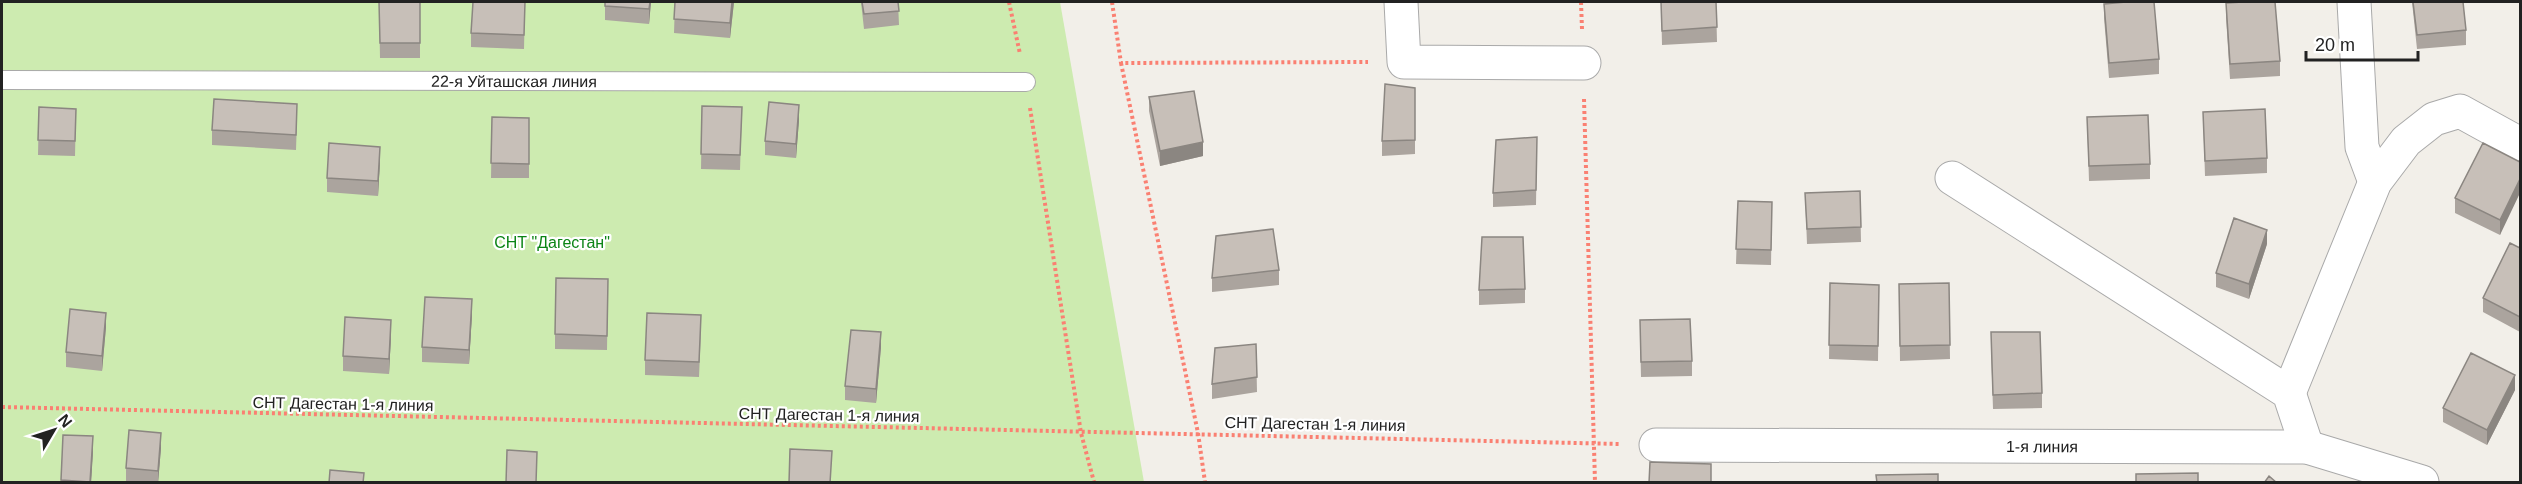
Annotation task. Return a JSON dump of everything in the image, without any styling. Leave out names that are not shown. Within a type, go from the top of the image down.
[{"type":"street","points":[[1401,2],[1404,62],[1584,63]]},
{"type":"street","points":[[2354,2],[2362,147],[2375,182]]},
{"type":"street","points":[[2289,393],[2375,182],[2406,141],[2434,119],[2460,111],[2520,144]]},
{"type":"street","points":[[1952,178],[2289,393],[2307,447]]},
{"type":"street","name":"1-я линия","points":[[1656,445],[2307,447],[2422,483]]},
{"type":"lane","name":"22-я Уйташская линия","points":[[2,80],[1026,82]]},
{"type":"path","points":[[1009,2],[1026,82],[1081,433],[1094,483]]},
{"type":"path","points":[[1112,2],[1120,63],[1198,433],[1205,483]]},
{"type":"path","points":[[1581,2],[1595,483]]},
{"type":"path","points":[[1120,63],[1404,62]]},
{"type":"path","name":"СНТ Дагестан 1-я линия","points":[[2,407],[1656,445]]},
{"type":"green space","name":"СНТ \"Дагестан\"","points":[[2,2],[1060,2],[1144,482],[2,482]]},
{"type":"building","points":[[379,2],[420,2],[420,43],[380,43]]},
{"type":"building","points":[[473,2],[525,2],[524,35],[471,33]]},
{"type":"building","points":[[605,2],[650,2],[649,9],[605,6]]},
{"type":"building","points":[[675,2],[732,2],[730,23],[674,19]]},
{"type":"building","points":[[862,2],[898,2],[899,11],[864,14]]},
{"type":"building","points":[[1661,2],[1716,2],[1717,27],[1662,31]]},
{"type":"building","points":[[2154,2],[2159,59],[2109,63],[2104,4]]},
{"type":"building","points":[[2275,2],[2280,61],[2230,64],[2226,3]]},
{"type":"building","points":[[2413,2],[2463,2],[2466,30],[2417,35]]},
{"type":"building","points":[[1385,84],[1415,88],[1415,140],[1382,141]]},
{"type":"building","points":[[1194,91],[1203,142],[1160,151],[1149,97]]},
{"type":"building","points":[[214,99],[297,104],[296,135],[212,130]]},
{"type":"building","points":[[769,102],[799,105],[796,144],[765,141]]},
{"type":"building","points":[[702,106],[742,107],[740,155],[701,154]]},
{"type":"building","points":[[39,107],[76,109],[75,141],[38,140]]},
{"type":"building","points":[[2265,109],[2267,158],[2205,161],[2203,112]]},
{"type":"building","points":[[2148,115],[2150,164],[2089,166],[2087,117]]},
{"type":"building","points":[[492,117],[529,118],[529,164],[491,163]]},
{"type":"building","points":[[1537,137],[1536,190],[1493,193],[1496,140]]},
{"type":"building","points":[[329,143],[380,147],[378,181],[327,178]]},
{"type":"building","points":[[2483,143],[2520,162],[2520,179],[2500,220],[2455,198]]},
{"type":"building","points":[[1860,191],[1861,227],[1807,229],[1805,193]]},
{"type":"building","points":[[1738,201],[1772,202],[1771,250],[1736,249]]},
{"type":"building","points":[[2234,218],[2267,230],[2249,284],[2216,273]]},
{"type":"building","points":[[1273,229],[1279,270],[1212,278],[1216,236]]},
{"type":"building","points":[[1482,237],[1523,237],[1525,289],[1479,290]]},
{"type":"building","points":[[2510,243],[2520,248],[2520,317],[2483,298]]},
{"type":"building","points":[[556,278],[608,279],[607,336],[555,334]]},
{"type":"building","points":[[1830,283],[1879,285],[1878,346],[1829,345]]},
{"type":"building","points":[[1949,283],[1950,345],[1900,346],[1899,284]]},
{"type":"building","points":[[425,297],[472,299],[469,350],[422,347]]},
{"type":"building","points":[[70,309],[106,313],[102,356],[66,352]]},
{"type":"building","points":[[647,313],[701,315],[699,362],[645,360]]},
{"type":"building","points":[[345,317],[391,320],[389,359],[343,356]]},
{"type":"building","points":[[1690,319],[1692,361],[1641,362],[1640,320]]},
{"type":"building","points":[[851,330],[881,332],[876,389],[845,386]]},
{"type":"building","points":[[1991,332],[2040,332],[2042,393],[1993,395]]},
{"type":"building","points":[[1256,344],[1257,377],[1212,384],[1215,348]]},
{"type":"building","points":[[2471,353],[2515,375],[2487,430],[2443,408]]},
{"type":"building","points":[[129,430],[161,433],[158,471],[126,468]]},
{"type":"building","points":[[63,435],[93,436],[90,482],[61,480]]},
{"type":"building","points":[[790,449],[832,451],[830,483],[789,483]]},
{"type":"building","points":[[507,450],[537,452],[536,483],[506,483]]},
{"type":"building","points":[[1650,462],[1711,464],[1711,483],[1649,483]]},
{"type":"building","points":[[330,470],[364,473],[363,483],[329,483]]},
{"type":"building","points":[[2198,473],[2198,483],[2136,483],[2136,474]]},
{"type":"building","points":[[1938,474],[1938,483],[1877,483],[1876,475]]},
{"type":"building","points":[[2269,476],[2277,483],[2264,483]]}]
